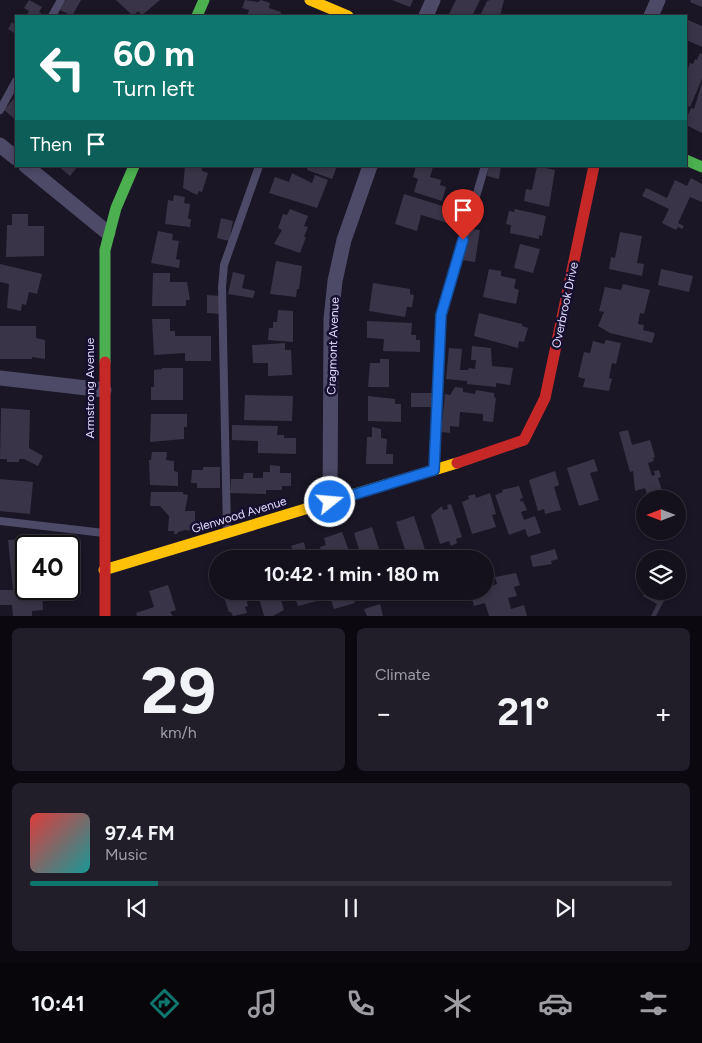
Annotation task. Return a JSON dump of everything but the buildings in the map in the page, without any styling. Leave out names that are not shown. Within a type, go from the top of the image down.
[{"type":"street","points":[[197,15],[204,0]]},
{"type":"street","points":[[426,15],[433,0]]},
{"type":"street","points":[[651,15],[658,0]]},
{"type":"street","points":[[314,5],[345,15]]},
{"type":"street","points":[[0,145],[15,157]]},
{"type":"street","points":[[687,160],[702,167]]},
{"type":"street","points":[[27,167],[108,233]]},
{"type":"street","name":"Armstrong Avenue","points":[[105,616],[104,267],[108,233],[134,167]]},
{"type":"street","name":"Cragmont Avenue","points":[[330,502],[331,319],[344,240],[370,167]]},
{"type":"street","name":"Overbrook Drive","points":[[524,440],[545,398],[594,167]]},
{"type":"street","points":[[0,378],[104,390]]},
{"type":"street","name":"Glenwood Avenue","points":[[104,570],[434,470],[508,447],[524,440]]},
{"type":"lane","points":[[53,15],[61,0]]},
{"type":"lane","points":[[0,110],[15,83]]},
{"type":"lane","points":[[227,533],[222,287],[224,265],[259,167]]},
{"type":"lane","points":[[434,470],[441,315],[485,167]]},
{"type":"lane","points":[[0,521],[104,533]]},
{"type":"traffic: fast","points":[[197,15],[204,0]]},
{"type":"traffic: fast","points":[[687,160],[702,167]]},
{"type":"traffic: fast","points":[[105,362],[105,250],[116,208],[134,167]]},
{"type":"traffic: slow","points":[[310,0],[346,15]]},
{"type":"traffic: slow","points":[[104,570],[457,463]]},
{"type":"traffic: jam","points":[[457,463],[524,440],[545,398],[594,167]]},
{"type":"traffic: jam","points":[[105,362],[105,616]]},
{"type":"route","points":[[330,502],[434,470],[441,315],[463,240]]}]
